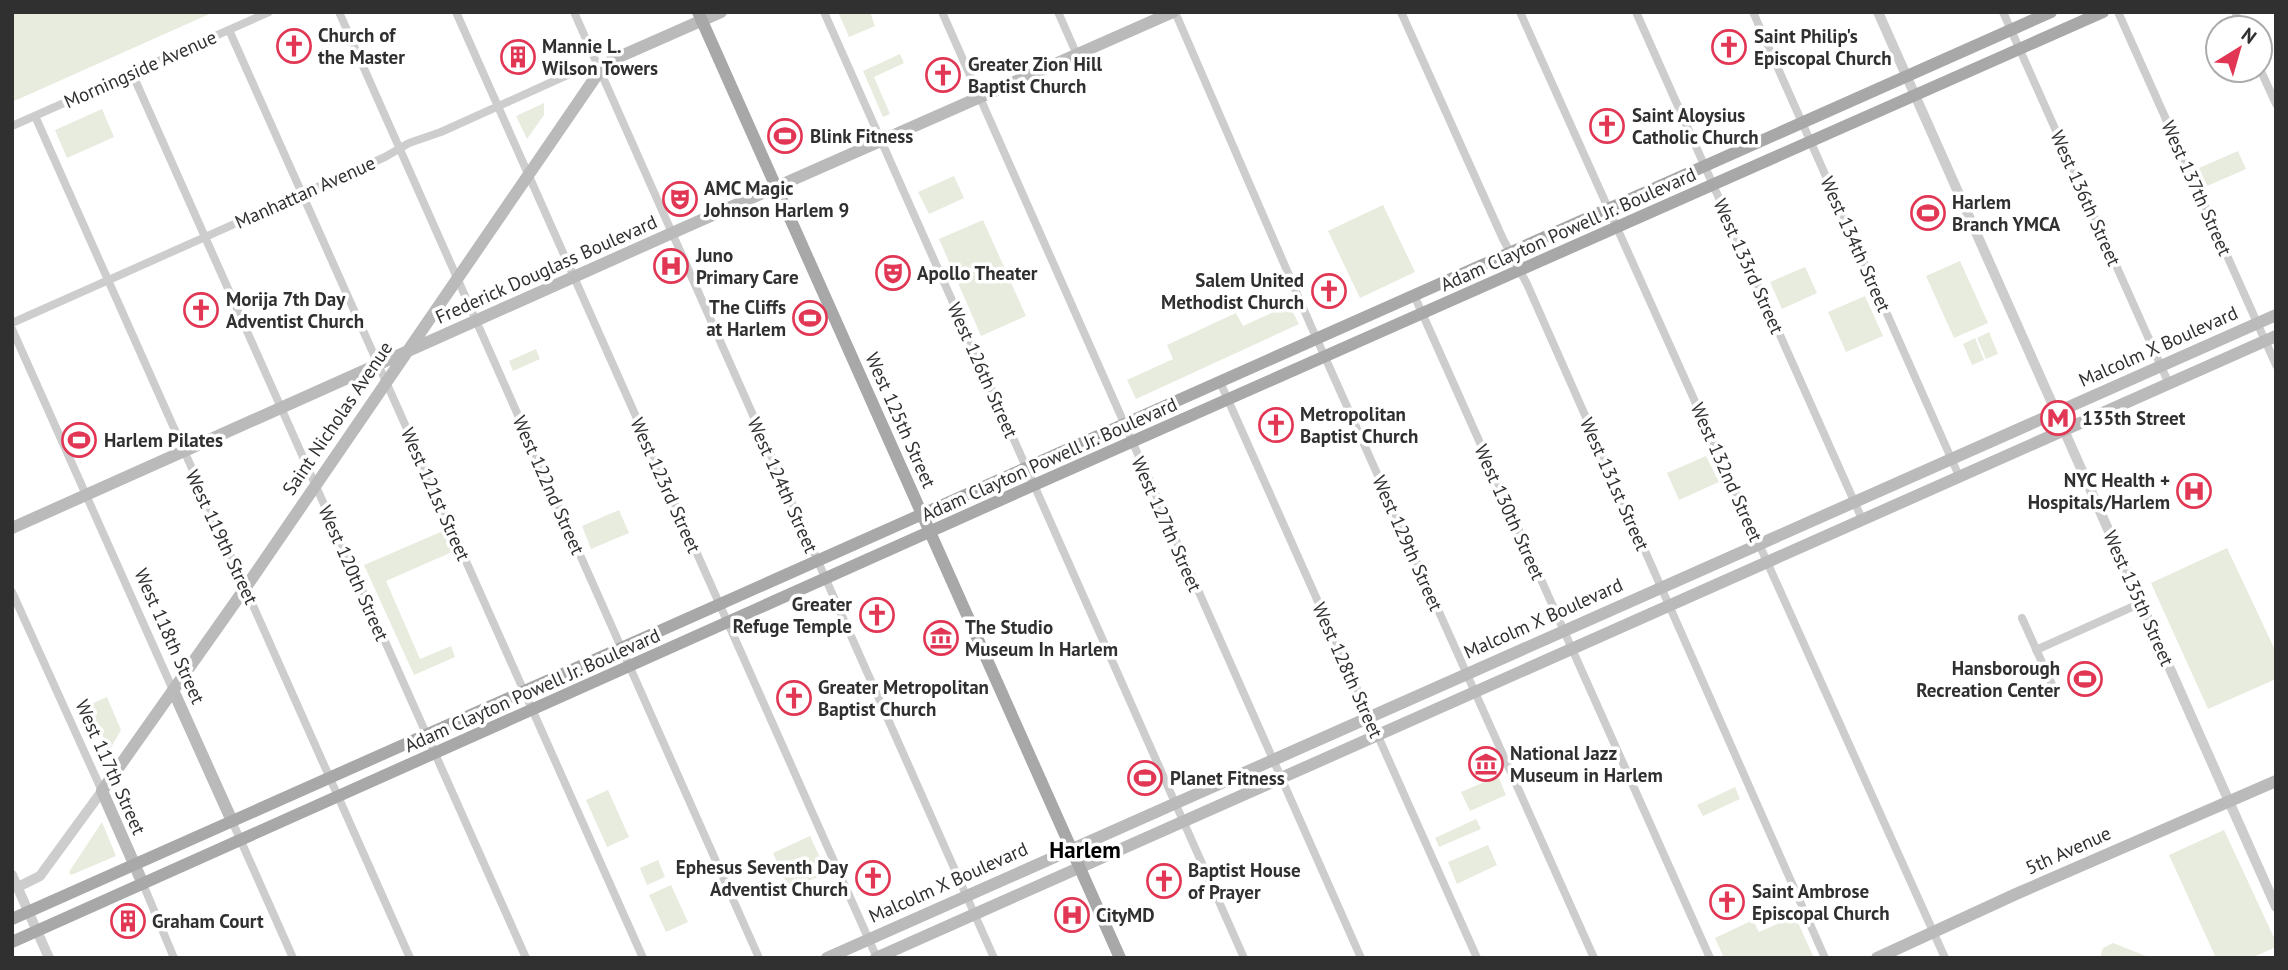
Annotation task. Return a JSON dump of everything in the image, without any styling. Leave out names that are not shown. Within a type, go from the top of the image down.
[{"type":"main road","name":"Saint Nicholas Avenue","points":[[102,791],[246,587],[599,72],[615,59],[700,16],[721,12]]},
{"type":"main road","name":"Frederick Douglass Boulevard","points":[[12,528],[671,233],[1174,12]]},
{"type":"main road","name":"Adam Clayton Powell Jr. Boulevard","points":[[12,919],[2051,12]]},
{"type":"main road","name":"Adam Clayton Powell Jr. Boulevard","points":[[12,942],[1034,485],[1132,444],[2103,12]]},
{"type":"main road","name":"West 125th Street","points":[[700,16],[1120,958]]},
{"type":"main road","name":"Malcolm X Boulevard","points":[[827,958],[2276,315]]},
{"type":"main road","name":"Malcolm X Boulevard","points":[[876,958],[2270,338]]},
{"type":"main road","name":"West 118th Street","points":[[173,690],[232,821]]},
{"type":"main road","name":"5th Avenue","points":[[1877,958],[2276,781]]},
{"type":"main road","name":"West 117th Street","points":[[102,791],[142,884]]},
{"type":"street","name":"Morningside Avenue","points":[[12,126],[269,12]]},
{"type":"street","name":"West 122nd Street","points":[[340,12],[759,958]]},
{"type":"street","name":"West 123rd Street","points":[[456,12],[876,958]]},
{"type":"street","name":"West 124th Street","points":[[574,12],[994,958]]},
{"type":"street","name":"West 126th Street","points":[[824,12],[1244,958]]},
{"type":"street","name":"West 127th Street","points":[[942,12],[1361,958]]},
{"type":"street","points":[[1058,12],[1077,55]]},
{"type":"street","name":"West 129th Street","points":[[1174,12],[1594,958]]},
{"type":"street","name":"West 131st Street","points":[[1401,12],[1520,271],[1825,958]]},
{"type":"street","name":"West 132nd Street","points":[[1520,12],[1945,958]]},
{"type":"street","name":"West 133rd Street","points":[[1636,12],[1862,519]]},
{"type":"street","name":"West 134th Street","points":[[1753,12],[1959,476]]},
{"type":"street","name":"West 135th Street","points":[[1878,12],[2276,907]]},
{"type":"street","name":"West 136th Street","points":[[2003,12],[2169,384]]},
{"type":"street","name":"West 137th Street","points":[[2118,12],[2257,323],[2270,338],[2276,365]]},
{"type":"street","name":"West 121st Street","points":[[229,30],[643,958]]},
{"type":"street","name":"Manhattan Avenue","points":[[12,323],[578,70],[599,72]]},
{"type":"street","name":"West 120th Street","points":[[132,73],[526,958]]},
{"type":"street","points":[[2267,84],[2276,104]]},
{"type":"street","name":"West 119th Street","points":[[35,116],[410,958]]},
{"type":"street","name":"West 130th Street","points":[[1414,295],[1710,958]]},
{"type":"street","name":"West 118th Street","points":[[12,329],[173,690]]},
{"type":"street","name":"West 128th Street","points":[[1220,382],[1477,958]]},
{"type":"street","name":"West 117th Street","points":[[12,592],[102,791]]},
{"type":"street","points":[[2036,650],[2141,603]]},
{"type":"street","points":[[2022,618],[2054,690]]},
{"type":"street","name":"Saint Nicholas Avenue","points":[[18,887],[40,876],[102,791]]},
{"type":"street","name":"West 118th Street","points":[[232,821],[293,958]]},
{"type":"street","points":[[12,875],[49,958]]},
{"type":"street","name":"West 117th Street","points":[[142,884],[174,958]]},
{"type":"shaded area","points":[[12,12],[214,12],[12,102]]},
{"type":"shaded area","points":[[838,12],[870,12],[875,26],[849,37]]},
{"type":"shaded area","points":[[900,54],[904,63],[874,77],[890,114],[883,117],[863,71]]},
{"type":"shaded area","points":[[544,103],[544,115],[527,139],[516,116]]},
{"type":"shaded area","points":[[102,109],[114,137],[67,158],[55,130]]},
{"type":"shaded area","points":[[2238,151],[2246,169],[2207,186],[2199,168]]},
{"type":"shaded area","points":[[954,176],[964,198],[929,214],[918,192]]},
{"type":"shaded area","points":[[1383,205],[1415,272],[1360,298],[1328,231]]},
{"type":"shaded area","points":[[983,220],[1026,316],[981,336],[939,239]]},
{"type":"shaded area","points":[[1960,261],[1988,323],[1954,338],[1926,276]]},
{"type":"shaded area","points":[[1805,267],[1817,293],[1782,309],[1770,282]]},
{"type":"shaded area","points":[[1865,296],[1883,336],[1846,352],[1828,312]]},
{"type":"shaded area","points":[[1289,305],[1299,324],[1136,399],[1127,380],[1173,359],[1167,345],[1236,313],[1243,326]]},
{"type":"shaded area","points":[[1989,332],[1998,354],[1986,359],[1977,338]]},
{"type":"shaded area","points":[[1975,338],[1984,360],[1972,365],[1963,344]]},
{"type":"shaded area","points":[[536,349],[540,359],[513,371],[509,361]]},
{"type":"shaded area","points":[[1706,456],[1719,482],[1679,500],[1667,473]]},
{"type":"shaded area","points":[[619,510],[629,533],[591,549],[582,526]]},
{"type":"shaded area","points":[[443,531],[452,552],[386,581],[420,659],[451,646],[455,657],[414,675],[364,565]]},
{"type":"shaded area","points":[[2227,548],[2276,652],[2276,679],[2208,709],[2151,583]]},
{"type":"shaded area","points":[[107,697],[121,730],[109,751],[89,705]]},
{"type":"shaded area","points":[[1498,776],[1506,795],[1470,811],[1461,792]]},
{"type":"shaded area","points":[[1735,787],[1740,799],[1703,816],[1697,805]]},
{"type":"shaded area","points":[[608,790],[629,837],[607,847],[586,800]]},
{"type":"shaded area","points":[[1476,819],[1481,829],[1439,847],[1435,838]]},
{"type":"shaded area","points":[[102,822],[116,856],[71,875],[69,872]]},
{"type":"shaded area","points":[[2224,830],[2276,942],[2276,947],[2251,958],[2216,958],[2169,855]]},
{"type":"shaded area","points":[[810,836],[827,873],[789,889],[773,853]]},
{"type":"shaded area","points":[[1488,845],[1497,865],[1457,884],[1448,862]]},
{"type":"shaded area","points":[[658,860],[665,877],[647,885],[640,868]]},
{"type":"shaded area","points":[[671,885],[688,922],[666,932],[649,895]]},
{"type":"shaded area","points":[[1795,916],[1814,958],[1724,958],[1715,938],[1753,920],[1759,932]]},
{"type":"shaded area","points":[[2113,943],[2151,958],[2100,958],[2103,948]]},
{"type":"place","name":"Church of the Master","points":[[294,46]]},
{"type":"place","name":"Saint Philip's Episcopal Church","points":[[1729,47]]},
{"type":"place","name":"Mannie L. Wilson Towers","points":[[518,57]]},
{"type":"place","name":"Greater Zion Hill Baptist Church","points":[[943,75]]},
{"type":"place","name":"Saint Aloysius Catholic Church","points":[[1607,126]]},
{"type":"place","name":"Blink Fitness","points":[[785,136]]},
{"type":"place","name":"AMC Magic Johnson Harlem 9","points":[[680,199]]},
{"type":"place","name":"Harlem Branch YMCA","points":[[1928,213]]},
{"type":"place","name":"Juno Primary Care","points":[[671,266]]},
{"type":"place","name":"Apollo Theater","points":[[893,273]]},
{"type":"place","name":"Salem United Methodist Church","points":[[1329,291]]},
{"type":"place","name":"Morija 7th Day Adventist Church","points":[[201,310]]},
{"type":"place","name":"The Cliffs at Harlem","points":[[810,318]]},
{"type":"place","name":"135th Street","points":[[2058,418]]},
{"type":"place","name":"Metropolitan Baptist Church","points":[[1276,425]]},
{"type":"place","name":"Harlem Pilates","points":[[79,440]]},
{"type":"place","name":"NYC Health + Hospitals/Harlem","points":[[2194,491]]},
{"type":"place","name":"Greater Refuge Temple","points":[[877,615]]},
{"type":"place","name":"The Studio Museum In Harlem","points":[[941,638]]},
{"type":"place","name":"Hansborough Recreation Center","points":[[2085,679]]},
{"type":"place","name":"Greater Metropolitan Baptist Church","points":[[794,698]]},
{"type":"place","name":"National Jazz Museum in Harlem","points":[[1486,764]]},
{"type":"place","name":"Planet Fitness","points":[[1145,778]]},
{"type":"place","name":"Ephesus Seventh Day Adventist Church","points":[[873,878]]},
{"type":"place","name":"Baptist House of Prayer","points":[[1164,881]]},
{"type":"place","name":"Saint Ambrose Episcopal Church","points":[[1727,902]]},
{"type":"place","name":"CityMD","points":[[1072,915]]},
{"type":"place","name":"Graham Court","points":[[128,921]]},
{"type":"district","name":"Harlem","points":[[1085,850]]}]
